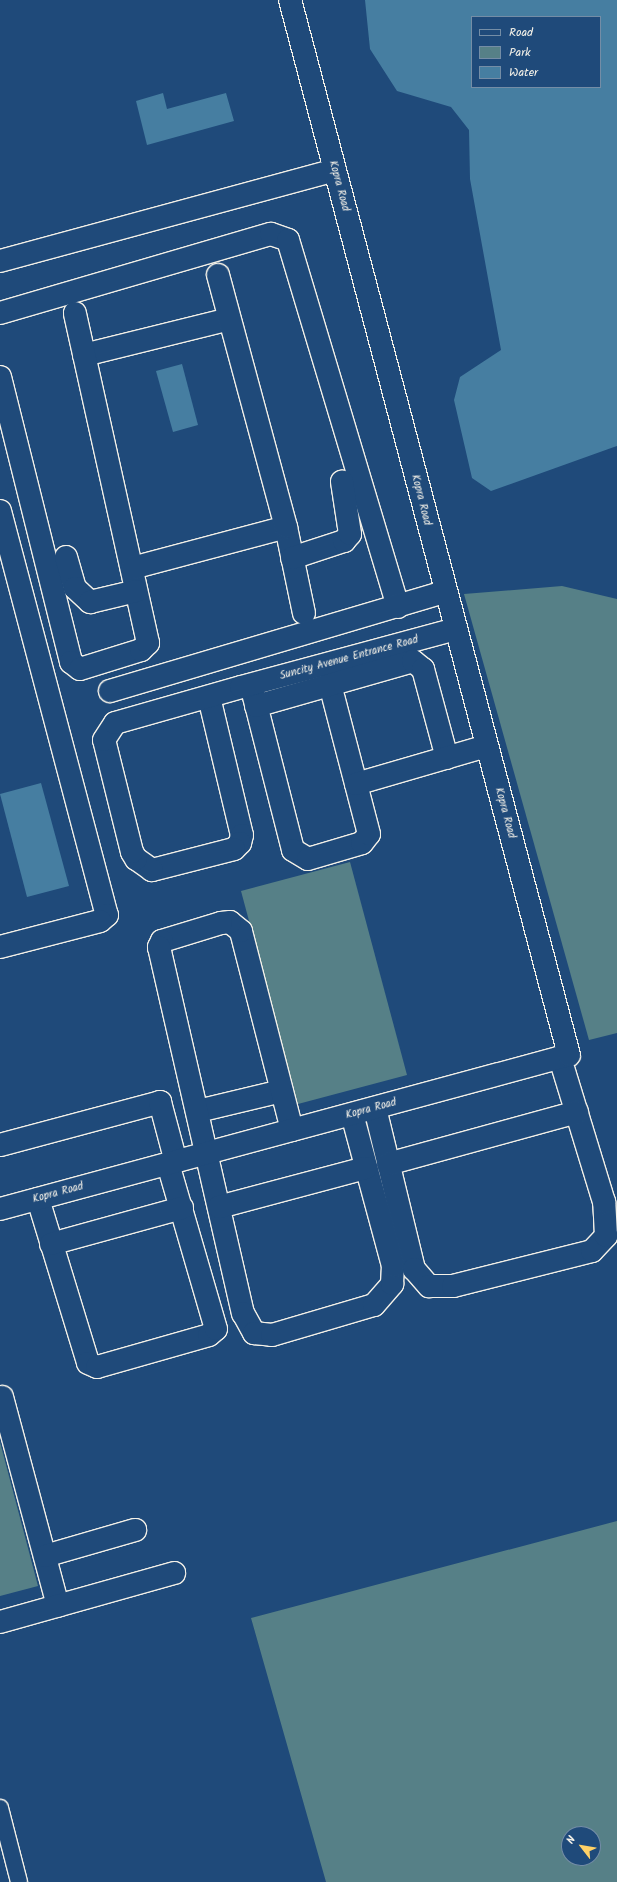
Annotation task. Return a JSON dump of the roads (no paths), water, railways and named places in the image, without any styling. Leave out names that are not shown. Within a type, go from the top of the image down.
[{"type":"street","name":"Kopra Road","points":[[0,1209],[569,1055],[456,629],[444,592],[290,0]]},
{"type":"street","points":[[0,261],[335,170]]},
{"type":"street","points":[[0,313],[271,234],[288,240],[390,609]]},
{"type":"street","points":[[218,275],[286,527],[304,613]]},
{"type":"street","points":[[0,378],[74,667],[80,669],[132,654],[148,643],[74,313]]},
{"type":"street","points":[[84,355],[230,319]]},
{"type":"street","points":[[292,558],[344,541],[350,534],[342,482]]},
{"type":"street","points":[[0,512],[107,916],[100,921],[0,947]]},
{"type":"street","points":[[132,568],[286,527]]},
{"type":"street","points":[[66,557],[75,588],[90,602],[136,591]]},
{"type":"street","points":[[110,691],[444,592]]},
{"type":"street","name":"Suncity Avenue Entrance Road","points":[[208,697],[242,835],[240,843],[234,849],[152,870],[136,859],[132,852],[104,740],[115,723],[246,686],[456,629]]},
{"type":"street","points":[[256,706],[407,662],[418,664],[423,669],[447,758]]},
{"type":"street","points":[[246,686],[256,706],[294,850],[298,856],[308,859],[367,840],[369,834],[330,684]]},
{"type":"street","points":[[356,784],[487,746]]},
{"type":"street","points":[[292,1130],[241,931],[230,922],[221,923],[166,939],[160,947],[208,1153],[242,1313],[254,1333],[272,1335],[374,1305],[392,1284],[393,1266],[352,1114]]},
{"type":"street","points":[[375,1108],[414,1269],[429,1286],[454,1286],[592,1251],[606,1236],[604,1202],[560,1058]]},
{"type":"street","points":[[198,1111],[282,1091]]},
{"type":"street","points":[[0,1145],[159,1098],[182,1208],[216,1329],[209,1336],[97,1367],[88,1363],[38,1199]]},
{"type":"street","points":[[388,1164],[577,1112]]},
{"type":"street","points":[[219,1207],[366,1168]]},
{"type":"street","points":[[51,1244],[182,1208]]},
{"type":"street","points":[[2,1397],[58,1606]]},
{"type":"street","points":[[45,1556],[135,1530]]},
{"type":"street","points":[[0,1622],[174,1573]]},
{"type":"lane","points":[[0,1808],[18,1882]]},
{"type":"water","points":[[365,0],[617,0],[617,446],[491,491],[472,478],[454,400],[460,377],[501,350],[470,179],[469,130],[451,107],[397,91],[370,49]]},
{"type":"water","points":[[163,93],[167,109],[226,93],[234,121],[147,145],[136,101]]},
{"type":"water","points":[[182,364],[198,425],[173,432],[156,371]]},
{"type":"water","points":[[41,783],[69,886],[27,897],[0,794]]}]
